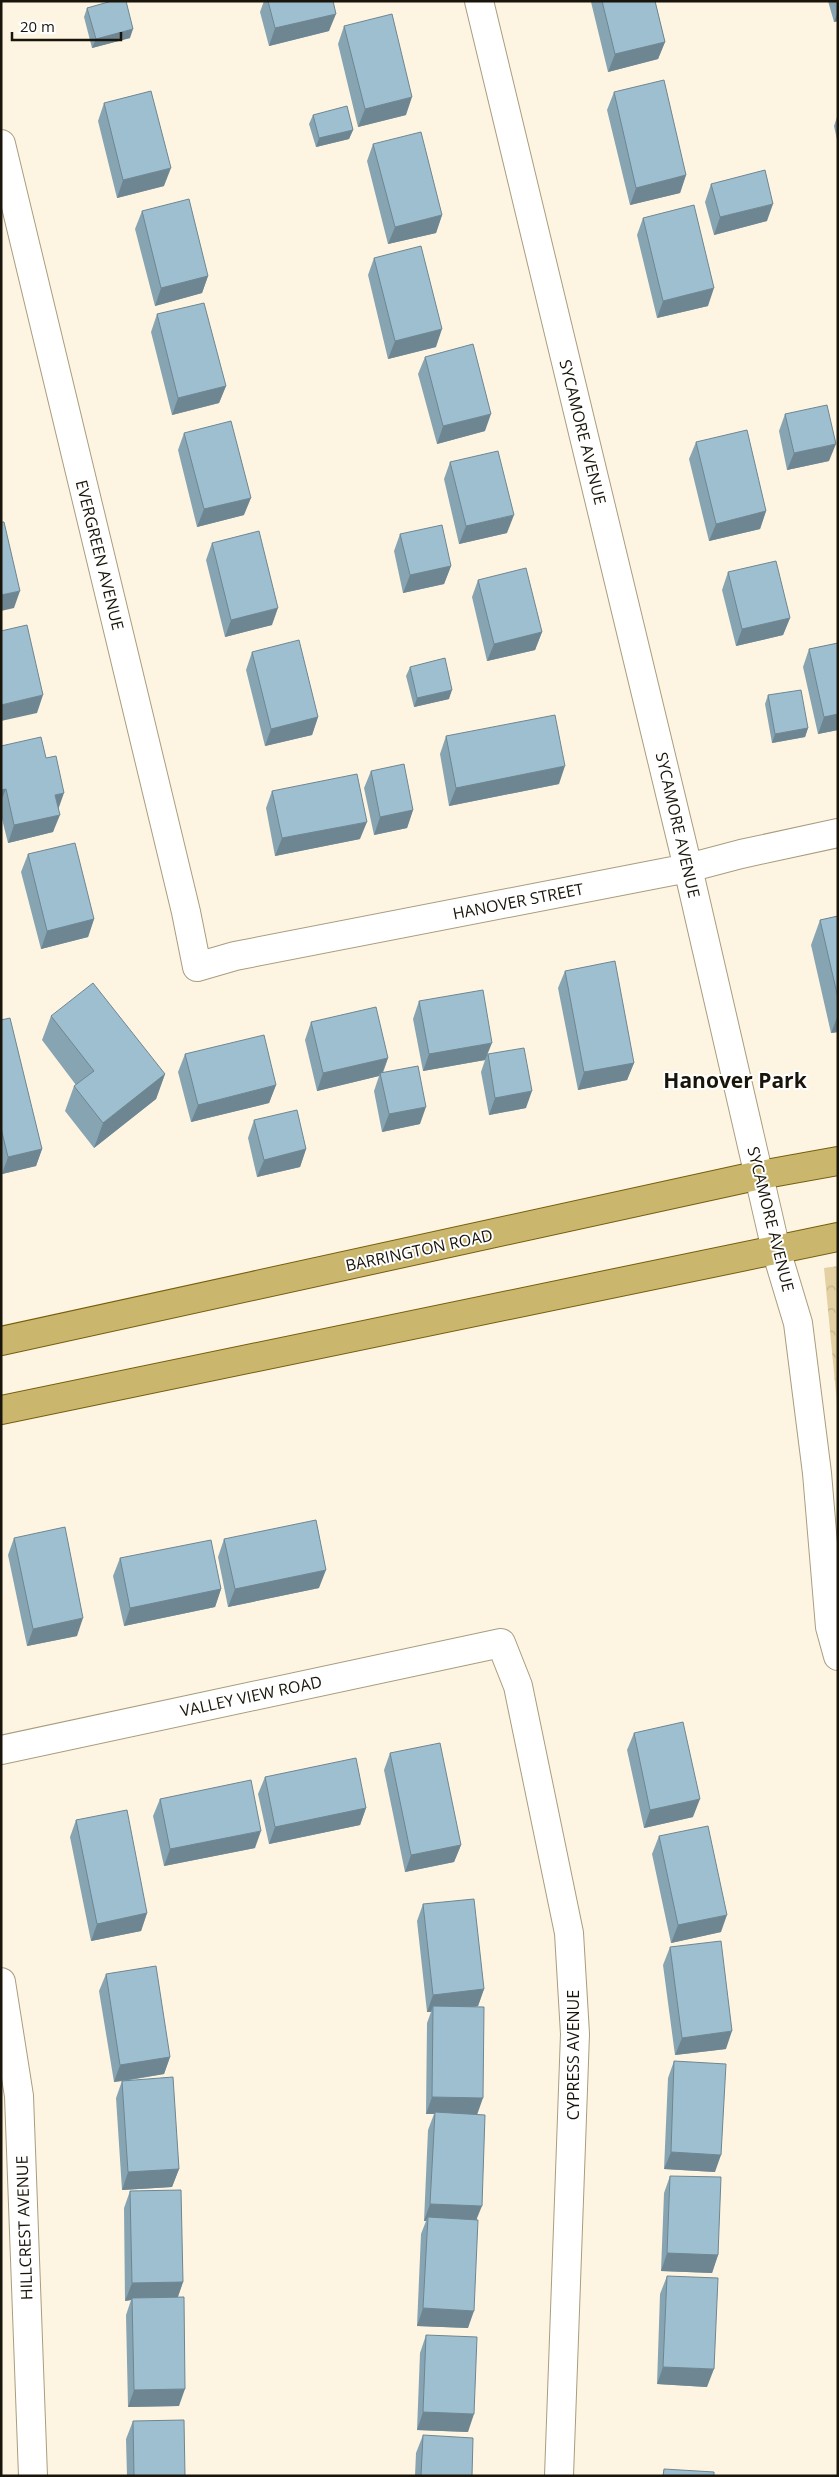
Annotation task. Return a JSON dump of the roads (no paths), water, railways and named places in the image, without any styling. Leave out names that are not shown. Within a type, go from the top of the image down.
[{"type":"main road","name":"BARRINGTON ROAD","points":[[1,1341],[838,1160]]},
{"type":"main road","points":[[1,1410],[838,1237]]},
{"type":"street","name":"SYCAMORE AVENUE","points":[[480,1],[688,868],[776,1250],[798,1323],[817,1473],[830,1627],[838,1656]]},
{"type":"street","name":"EVERGREEN AVENUE","points":[[1,144],[184,902],[197,967]]},
{"type":"street","name":"HANOVER STREET","points":[[197,967],[234,956],[688,868],[740,854],[838,833]]},
{"type":"street","name":"VALLEY VIEW ROAD","points":[[1,1750],[501,1643]]},
{"type":"street","name":"CYPRESS AVENUE","points":[[501,1643],[518,1686],[569,1933],[573,1976],[575,2034],[559,2476]]},
{"type":"street","name":"HILLCREST AVENUE","points":[[1,1982],[19,2096],[34,2476]]},
{"type":"district","name":"Hanover Park","points":[[735,1080]]}]
